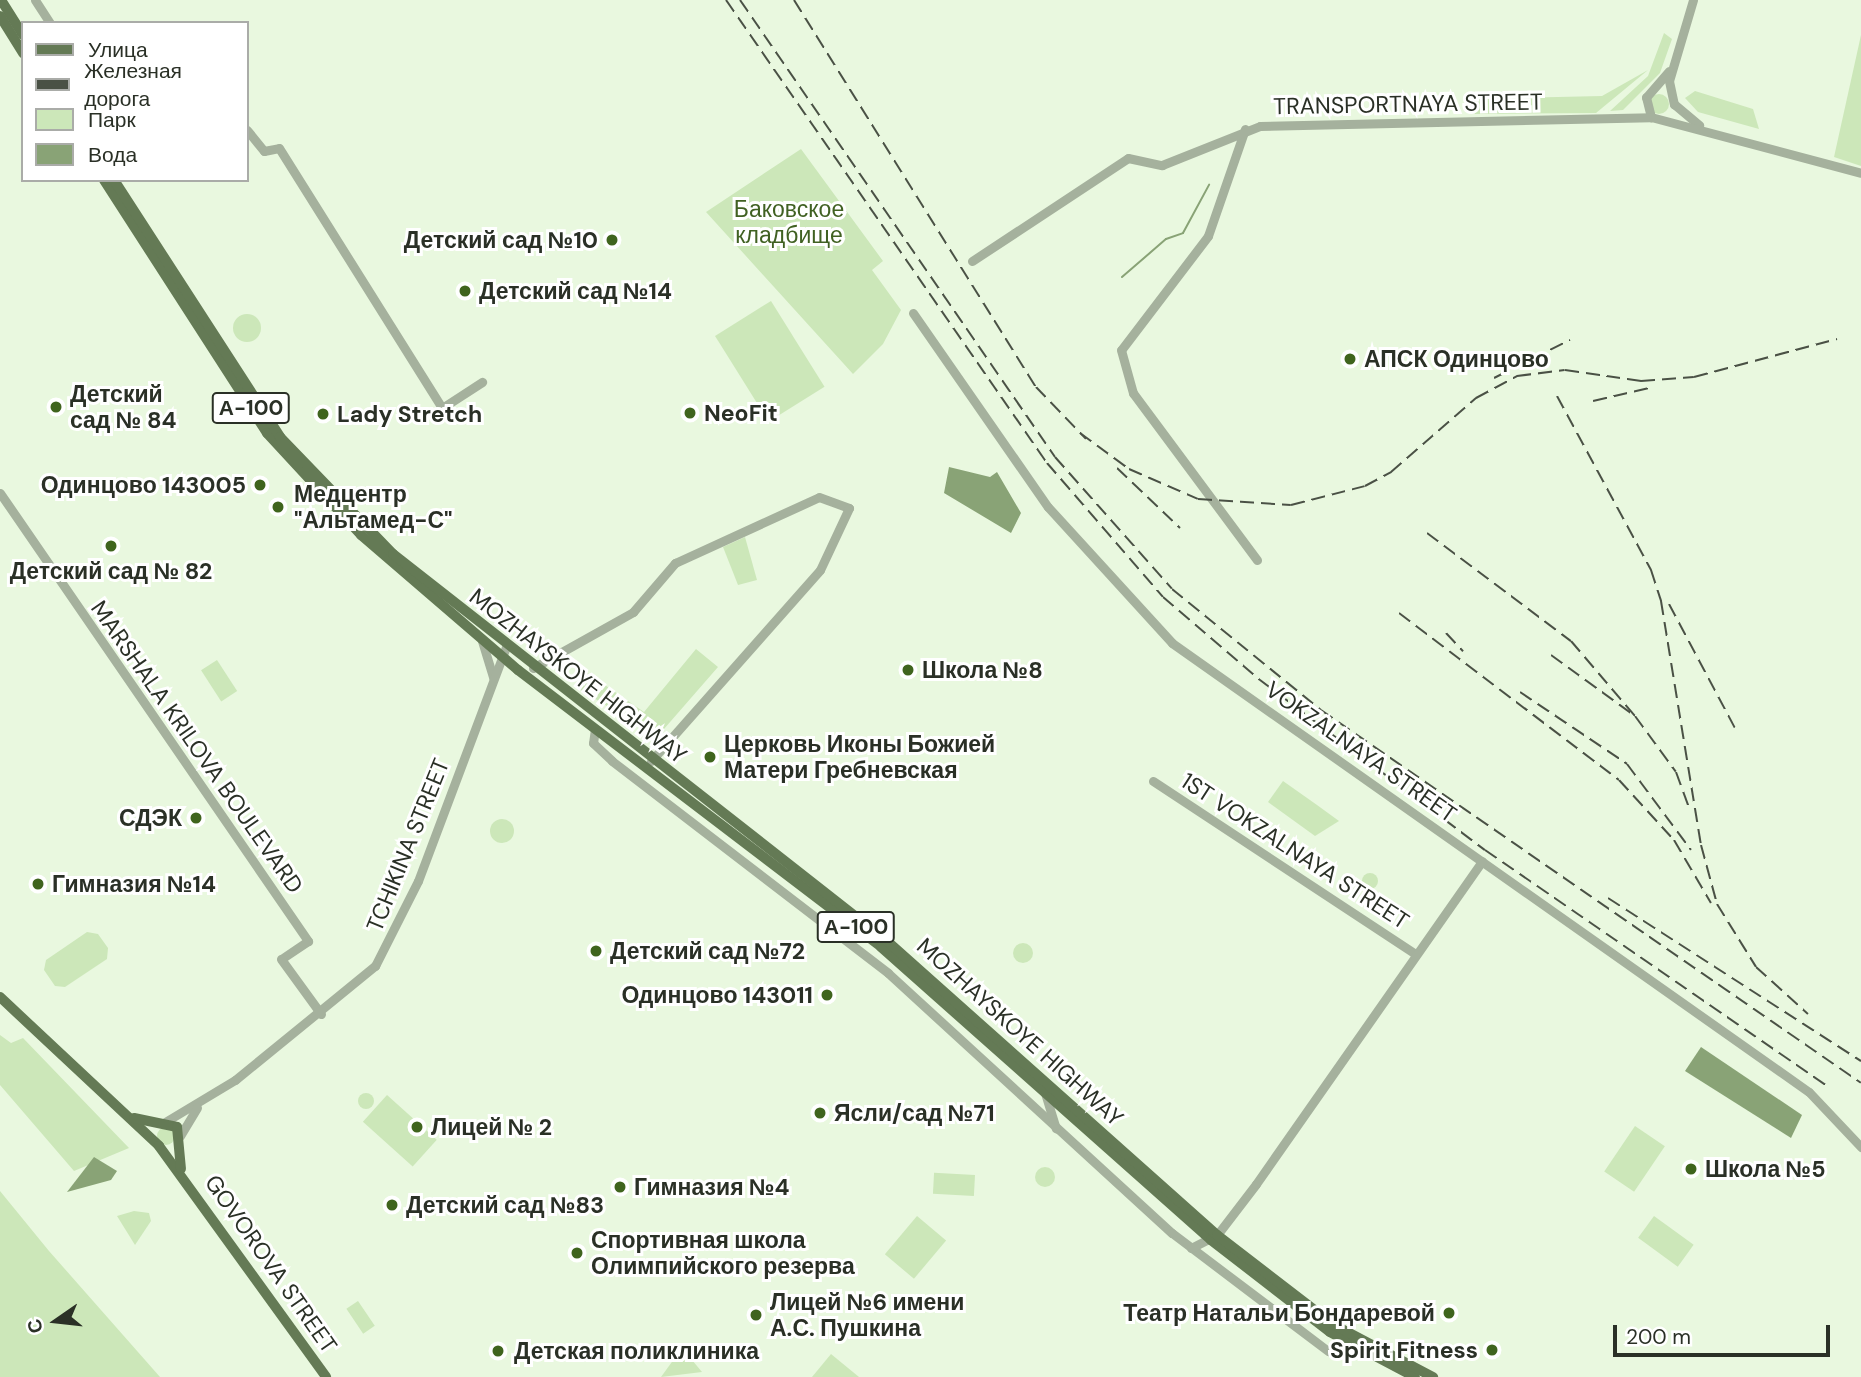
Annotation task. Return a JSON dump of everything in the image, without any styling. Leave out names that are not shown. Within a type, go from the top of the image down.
[{"type":"main road","points":[[1,0],[21,33]]},
{"type":"main road","points":[[0,16],[21,50]]},
{"type":"main road","name":"MOZHAYSKOYE HIGHWAY","points":[[105,182],[289,462],[354,529],[481,639],[533,668],[887,941],[1214,1238],[1334,1325],[1433,1377]]},
{"type":"main road","name":"MOZHAYSKOYE HIGHWAY","points":[[115,182],[296,456],[393,554],[592,732],[872,940],[1214,1238],[1330,1332],[1415,1377]]},
{"type":"main road","name":"GOVOROVA STREET","points":[[0,997],[132,1116],[157,1144],[183,1175],[326,1377]]},
{"type":"main road","name":"GOVOROVA STREET","points":[[132,1116],[163,1123],[179,1138],[183,1175]]},
{"type":"main road","points":[[163,1123],[157,1144],[169,1149],[179,1138]]},
{"type":"street","points":[[35,0],[49,21]]},
{"type":"street","points":[[1620,119],[1644,102],[1669,71],[1693,0]]},
{"type":"street","points":[[1644,102],[1655,118],[1672,99],[1669,71]]},
{"type":"street","points":[[1653,91],[1672,99],[1706,129],[1861,173]]},
{"type":"street","name":"TRANSPORTNAYA STREET","points":[[1257,560],[1133,393],[1121,350],[1202,245],[1245,129],[1304,122],[1655,118],[1706,129]]},
{"type":"street","points":[[972,261],[1128,158],[1162,165],[1245,129]]},
{"type":"street","points":[[248,131],[264,151],[279,148],[442,408],[482,382]]},
{"type":"street","name":"VOKZALNAYA STREET","points":[[913,313],[1048,507],[1172,643],[1809,1092],[1854,1136],[1861,1147]]},
{"type":"street","name":"MARSHALA KRILOVA BOULEVARD","points":[[0,493],[308,941],[281,959],[321,1014]]},
{"type":"street","points":[[533,668],[633,612],[676,562],[819,497],[849,508],[820,570],[651,761]]},
{"type":"street","points":[[481,639],[493,679]]},
{"type":"street","name":"TCHIKINA STREET","points":[[163,1123],[201,1104],[321,1014],[375,966],[393,938],[504,652]]},
{"type":"street","points":[[592,732],[620,768],[888,973],[1191,1248],[1328,1351]]},
{"type":"street","name":"1ST VOKZALNAYA STREET","points":[[1153,780],[1414,953]]},
{"type":"street","points":[[1191,1248],[1214,1238],[1414,953],[1482,861]]},
{"type":"street","points":[[1045,1093],[1057,1128]]},
{"type":"street","name":"TCHIKINA STREET","points":[[179,1138],[201,1104]]},
{"type":"green space","points":[[1664,33],[1672,39],[1660,73],[1623,110],[1610,111],[1648,76]]},
{"type":"green space","points":[[1861,35],[1861,166],[1834,157]]},
{"type":"green space","points":[[1648,70],[1596,113],[1475,114],[1466,99],[1602,96]]},
{"type":"green space","points":[[1695,91],[1753,109],[1759,129],[1698,112],[1685,98]]},
{"type":"green space","points":[[1659,94],[1666,97],[1669,104],[1666,111],[1659,114],[1652,111],[1649,104],[1652,97]]},
{"type":"green space","name":"Баковское кладбище","points":[[801,149],[883,261],[872,270],[901,310],[883,344],[853,374],[706,212]]},
{"type":"green space","points":[[771,301],[825,387],[769,422],[715,336]]},
{"type":"green space","points":[[247,314],[257,318],[261,328],[257,338],[247,342],[237,338],[233,328],[237,318]]},
{"type":"green space","points":[[745,537],[757,580],[738,585],[723,547]]},
{"type":"green space","points":[[696,649],[718,667],[657,737],[576,687],[586,672],[644,712]]},
{"type":"green space","points":[[217,660],[237,691],[221,701],[201,670]]},
{"type":"green space","points":[[1283,781],[1339,821],[1315,836],[1268,802]]},
{"type":"green space","points":[[502,819],[513,826],[514,831],[507,842],[502,843],[491,836],[490,831],[497,820]]},
{"type":"green space","points":[[1370,873],[1376,875],[1376,887],[1370,889],[1364,887],[1362,881],[1364,875]]},
{"type":"green space","points":[[87,932],[98,934],[108,948],[107,959],[65,987],[55,986],[44,970],[46,960]]},
{"type":"green space","points":[[1023,943],[1030,946],[1033,953],[1030,960],[1023,963],[1016,960],[1013,953],[1016,946]]},
{"type":"green space","points":[[0,1035],[11,1043],[23,1038],[129,1148],[74,1171],[0,1085]]},
{"type":"green space","points":[[363,1093],[369,1093],[374,1101],[372,1107],[363,1109],[358,1104],[358,1098]]},
{"type":"green space","points":[[387,1095],[437,1140],[413,1167],[363,1122]]},
{"type":"green space","points":[[1635,1126],[1665,1146],[1634,1192],[1604,1172]]},
{"type":"green space","points":[[166,1127],[172,1130],[175,1136],[172,1142],[166,1145],[160,1142],[157,1136],[160,1130]]},
{"type":"green space","points":[[1045,1167],[1052,1170],[1055,1177],[1052,1184],[1045,1187],[1038,1184],[1035,1177],[1038,1170]]},
{"type":"green space","points":[[934,1173],[975,1175],[974,1196],[933,1194]]},
{"type":"green space","points":[[0,1191],[49,1251],[160,1377],[0,1377]]},
{"type":"green space","points":[[134,1211],[149,1213],[151,1221],[135,1245],[117,1216]]},
{"type":"green space","points":[[917,1216],[946,1240],[914,1279],[885,1254]]},
{"type":"green space","points":[[1654,1216],[1694,1245],[1678,1267],[1638,1238]]},
{"type":"green space","points":[[358,1301],[375,1326],[363,1334],[346,1309]]},
{"type":"green space","points":[[682,1348],[702,1372],[661,1377]]},
{"type":"green space","points":[[831,1354],[859,1377],[812,1377]]},
{"type":"water","points":[[949,467],[990,477],[997,472],[1021,513],[1011,533],[944,493]]},
{"type":"water","points":[[1701,1047],[1802,1115],[1791,1138],[1685,1071]]},
{"type":"water","points":[[94,1157],[117,1171],[111,1180],[67,1192]]},
{"type":"waterway","points":[[1122,277],[1166,239],[1183,233],[1209,185]]},
{"type":"railway","points":[[726,0],[1047,463],[1163,597],[1260,680],[1485,850],[1829,1087]]},
{"type":"railway","points":[[740,0],[1055,457],[1172,589],[1321,710],[1861,1083]]},
{"type":"railway","points":[[794,0],[1036,387],[1086,439]]},
{"type":"railway","points":[[1080,433],[1129,469],[1198,499],[1291,505],[1365,486],[1391,472],[1476,398],[1517,376],[1565,370],[1641,381],[1694,377],[1837,339]]},
{"type":"railway","points":[[1494,378],[1570,340]]},
{"type":"railway","points":[[1593,401],[1653,387]]},
{"type":"railway","points":[[1557,396],[1651,570],[1661,601],[1701,845],[1717,904],[1756,967],[1808,1014]]},
{"type":"railway","points":[[1117,468],[1180,528]]},
{"type":"railway","points":[[1427,533],[1571,641],[1635,716]]},
{"type":"railway","points":[[1669,604],[1735,728]]},
{"type":"railway","points":[[1399,613],[1619,780],[1674,840],[1711,903]]},
{"type":"railway","points":[[1446,633],[1463,651]]},
{"type":"railway","points":[[1551,655],[1635,716],[1676,772],[1689,808]]},
{"type":"railway","points":[[1520,692],[1627,764],[1691,850]]},
{"type":"railway","points":[[1608,898],[1861,1061]]},
{"type":"place","name":"Детский сад №10","points":[[612,240]]},
{"type":"place","name":"Детский сад №14","points":[[465,291]]},
{"type":"place","name":"АПСК Одинцово","points":[[1350,359]]},
{"type":"place","name":"Детский сад № 84","points":[[56,407]]},
{"type":"place","name":"NeoFit","points":[[690,413]]},
{"type":"place","name":"Lady Stretch","points":[[323,414]]},
{"type":"place","name":"Одинцово 143005","points":[[260,485]]},
{"type":"place","name":"Медцентр \"Альтамед-С\"","points":[[278,507]]},
{"type":"place","name":"Детский сад № 82","points":[[111,546]]},
{"type":"place","name":"Школа №8","points":[[908,670]]},
{"type":"place","name":"Церковь Иконы Божией Матери Гребневская","points":[[710,757]]},
{"type":"place","name":"СДЭК","points":[[196,818]]},
{"type":"place","name":"Гимназия №14","points":[[38,884]]},
{"type":"place","name":"Детский сад №72","points":[[596,951]]},
{"type":"place","name":"Одинцово 143011","points":[[827,995]]},
{"type":"place","name":"Ясли/сад №71","points":[[820,1113]]},
{"type":"place","name":"Лицей № 2","points":[[417,1127]]},
{"type":"place","name":"Школа №5","points":[[1691,1169]]},
{"type":"place","name":"Гимназия №4","points":[[620,1187]]},
{"type":"place","name":"Детский сад №83","points":[[392,1205]]},
{"type":"place","name":"Спортивная школа Олимпийского резерва","points":[[577,1253]]},
{"type":"place","name":"Театр Натальи Бондаревой","points":[[1449,1313]]},
{"type":"place","name":"Лицей №6 имени А.С. Пушкина","points":[[756,1315]]},
{"type":"place","name":"Spirit Fitness","points":[[1492,1350]]},
{"type":"place","name":"Детская поликлиника","points":[[498,1351]]}]
